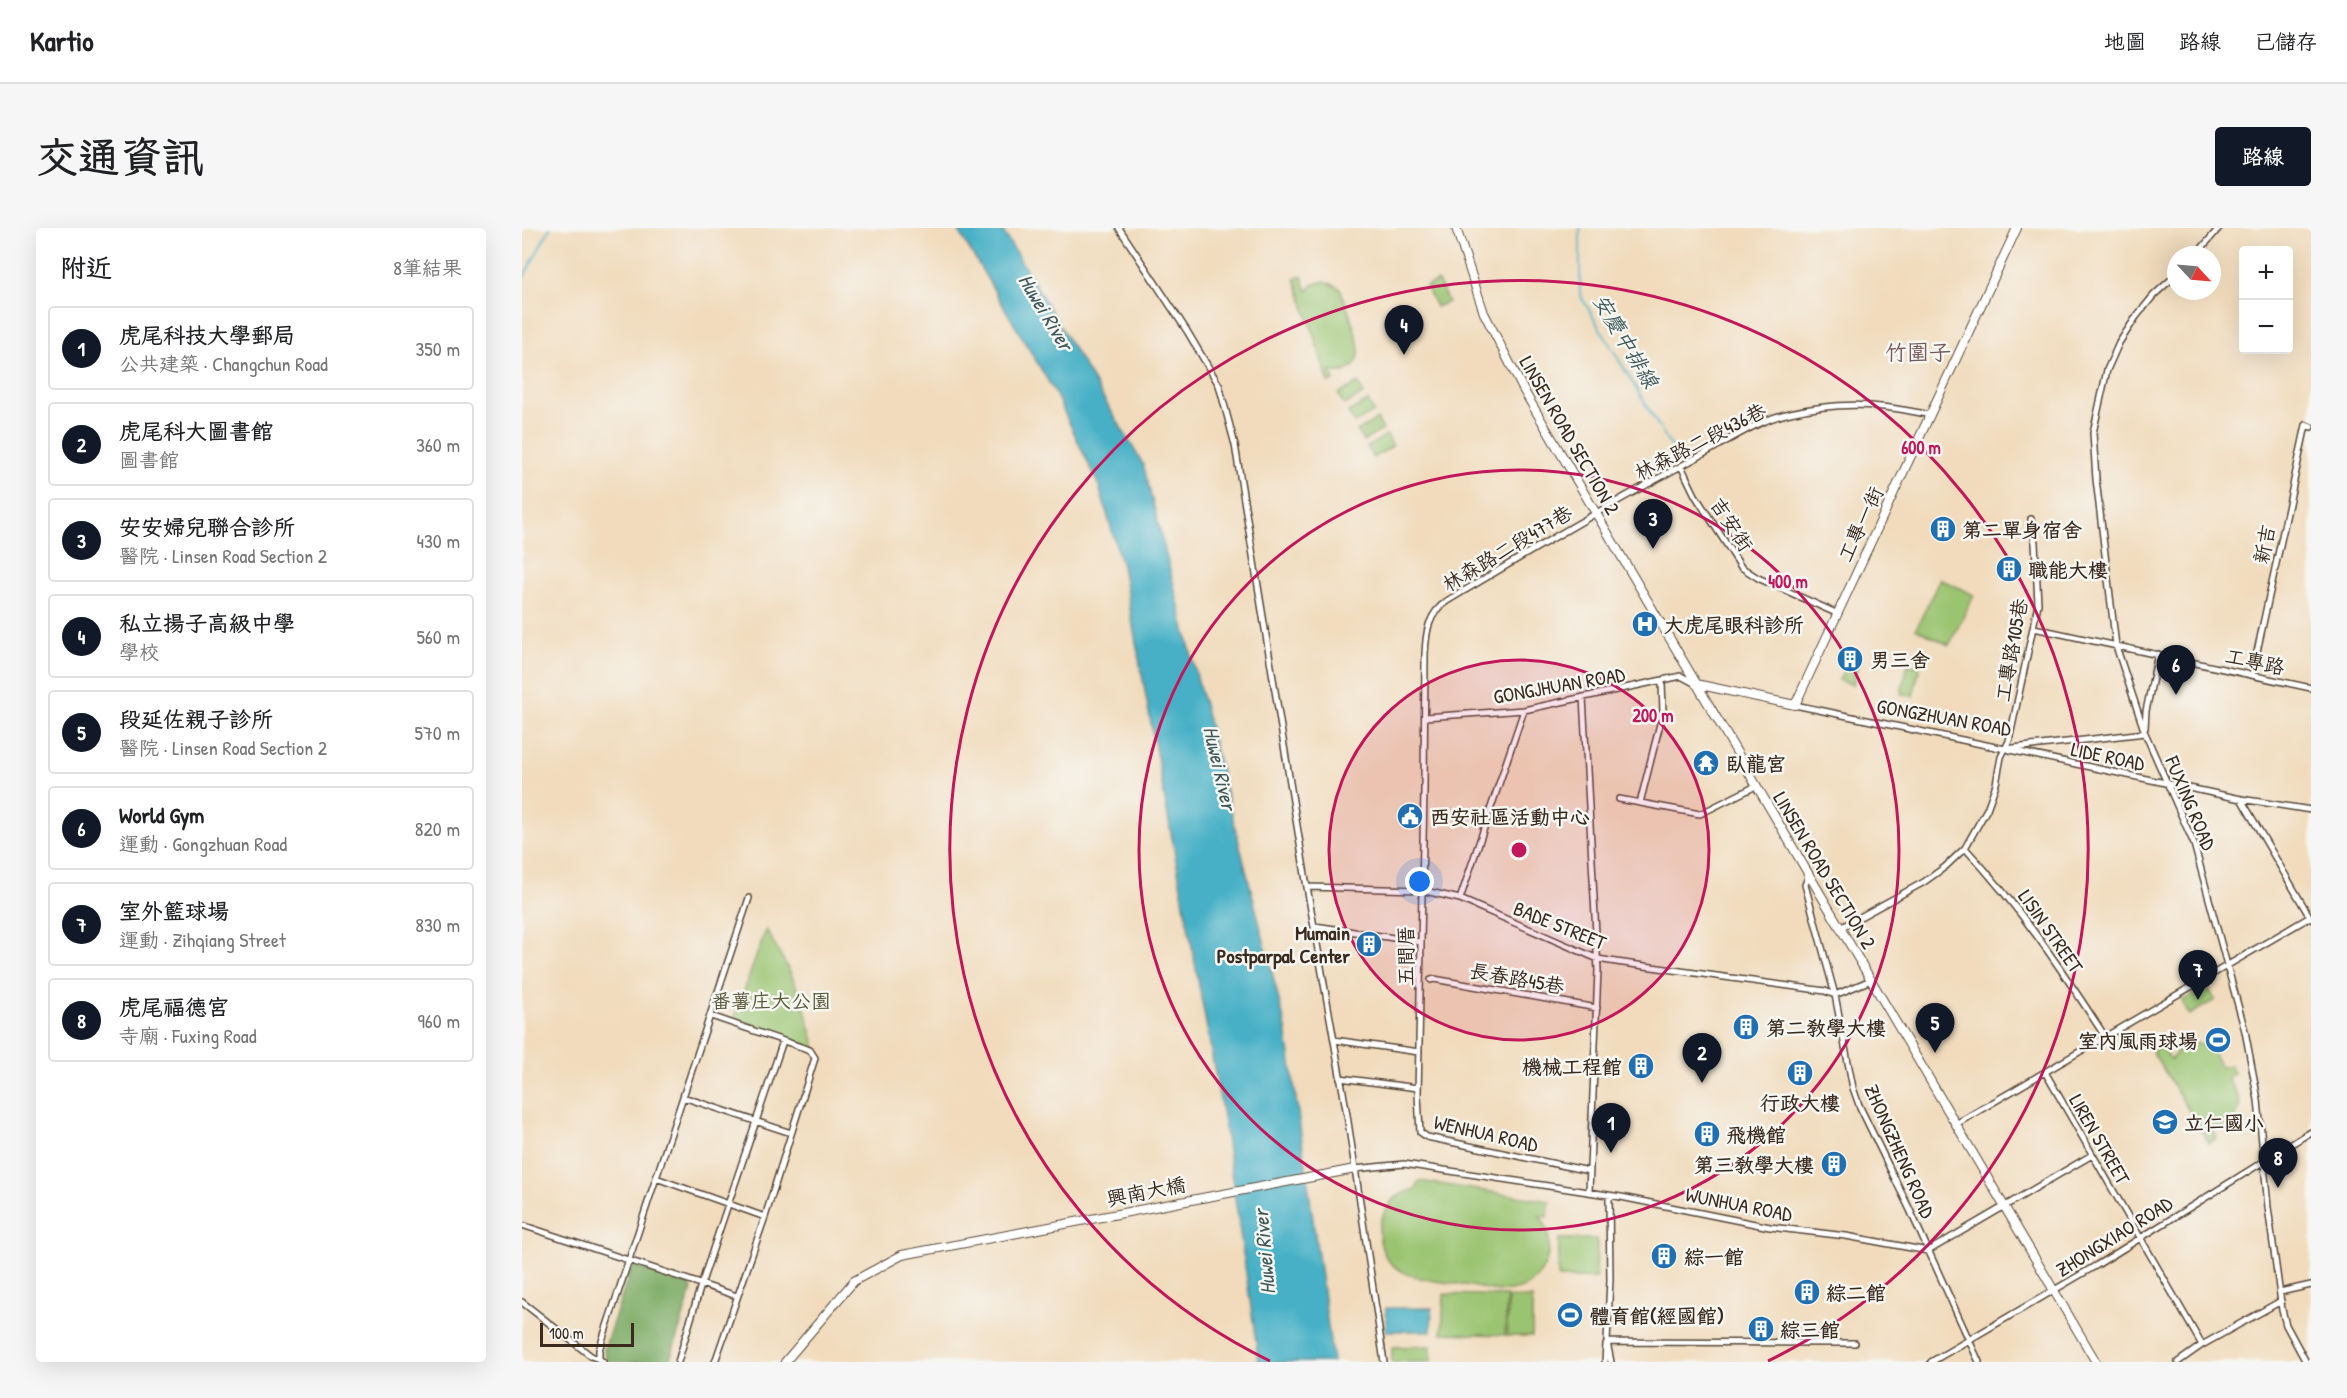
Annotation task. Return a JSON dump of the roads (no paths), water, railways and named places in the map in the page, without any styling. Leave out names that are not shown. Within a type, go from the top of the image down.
[{"type":"main road","name":"LINSEN ROAD SECTION 2","points":[[1456,228],[1494,336],[1696,684],[2096,1362]]},
{"type":"main road","name":"工專一街","points":[[1795,705],[2017,228]]},
{"type":"main road","name":"GONGZHUAN ROAD","points":[[1696,684],[1795,705]]},
{"type":"main road","name":"興南大橋","points":[[785,1362],[854,1281],[902,1256],[943,1246],[1355,1168]]},
{"type":"street","points":[[1119,228],[1187,331],[1219,385],[1235,445],[1355,1168],[1384,1362]]},
{"type":"street","points":[[2204,246],[2219,228]]},
{"type":"street","name":"FUXING ROAD","points":[[2167,283],[2136,317],[2119,343],[2107,370],[2093,433],[2096,479],[2116,646],[2145,733],[2194,844],[2228,965],[2245,1030],[2258,1100],[2263,1161],[2281,1301],[2286,1325],[2306,1362]]},
{"type":"street","name":"林森路二段436巷","points":[[1596,513],[1758,425],[1787,414],[1824,407],[1883,405],[1930,415]]},
{"type":"street","name":"新吉","points":[[2252,675],[2306,425],[2311,427]]},
{"type":"street","name":"吉安街","points":[[1681,466],[1695,495],[1741,567],[1758,578],[1836,613]]},
{"type":"street","name":"林森路二段477巷","points":[[1425,717],[1425,643],[1432,615],[1437,608],[1596,513]]},
{"type":"street","name":"工專路105巷","points":[[1840,928],[1924,882],[1945,867],[1965,848],[1987,809],[2005,749],[2038,604],[2035,543],[2031,519]]},
{"type":"street","name":"工專路","points":[[2034,628],[2311,688]]},
{"type":"street","points":[[2145,733],[2146,711],[2158,654]]},
{"type":"street","name":"GONGJHUAN ROAD","points":[[1425,717],[1524,710],[1681,676],[1696,684]]},
{"type":"street","points":[[1640,803],[1663,712],[1662,681]]},
{"type":"street","points":[[1583,697],[1598,959],[1589,1192]]},
{"type":"street","name":"GONGZHUAN ROAD","points":[[1795,705],[2005,749],[2145,733]]},
{"type":"street","points":[[1460,899],[1524,710]]},
{"type":"street","name":"五間厝","points":[[1419,1052],[1425,717]]},
{"type":"street","name":"LIDE ROAD","points":[[2005,749],[2241,799],[2311,810]]},
{"type":"street","points":[[1619,799],[1700,814],[1756,786]]},
{"type":"street","points":[[1956,1124],[2311,918],[2241,799]]},
{"type":"street","name":"LISIN STREET","points":[[1965,848],[2008,895],[2044,943],[2106,1038]]},
{"type":"street","name":"ZHONGZHENG ROAD","points":[[1809,874],[1805,885],[1835,995],[1853,1088],[1979,1362]]},
{"type":"street","name":"BADE STREET","points":[[1307,887],[1421,890],[1460,899],[1598,959],[1824,991],[1835,995]]},
{"type":"street","points":[[601,1361],[599,1350],[749,898]]},
{"type":"street","points":[[1315,926],[1420,942]]},
{"type":"street","name":"長春路45巷","points":[[1431,980],[1597,1008]]},
{"type":"street","points":[[1835,995],[1871,980]]},
{"type":"street","points":[[711,1016],[810,1050],[815,1058],[765,1217],[715,1362]]},
{"type":"street","points":[[1334,1040],[1419,1052]]},
{"type":"street","points":[[678,1362],[783,1041]]},
{"type":"street","name":"WENHUA ROAD","points":[[1419,1052],[1420,1132],[1427,1137],[1589,1171]]},
{"type":"street","name":"LIREN STREET","points":[[2044,1072],[2202,1346]]},
{"type":"street","points":[[1340,1078],[1418,1089]]},
{"type":"street","points":[[683,1096],[791,1133]]},
{"type":"street","name":"ZHONGXIAO ROAD","points":[[1931,1362],[2140,1238],[2311,1132]]},
{"type":"street","points":[[1928,1251],[2092,1155]]},
{"type":"street","name":"WUNHUA ROAD","points":[[1355,1168],[1404,1164],[1589,1192],[1770,1227],[1846,1236],[1928,1251]]},
{"type":"street","points":[[656,1178],[765,1217]]},
{"type":"street","points":[[1605,1362],[1610,1280],[1610,1196]]},
{"type":"street","points":[[522,1224],[701,1286],[737,1296]]},
{"type":"street","points":[[2280,1293],[2311,1285]]},
{"type":"street","points":[[2178,1362],[2281,1301]]},
{"type":"street","points":[[522,1302],[591,1356],[601,1361]]},
{"type":"street","points":[[1607,1342],[1855,1343]]},
{"type":"street","points":[[1607,1342],[1611,1362]]},
{"type":"street","points":[[2306,1362],[2311,1359]]},
{"type":"water","name":"Huwei River","points":[[957,228],[1001,228],[1143,464],[1286,1028],[1333,1362],[1259,1362],[1223,1116],[1122,566],[1099,486],[1054,391]]},
{"type":"water","points":[[1386,1308],[1432,1308],[1431,1331],[1386,1331]]},
{"type":"waterway","points":[[522,280],[550,228]]},
{"type":"waterway","name":"安慶中排線","points":[[1580,228],[1580,295],[1679,460]]},
{"type":"place","name":"私立揚子高級中學","points":[[1404,355]]},
{"type":"place","name":"第二單身宿舍","points":[[1943,529]]},
{"type":"place","name":"安安婦兒聯合診所","points":[[1653,549]]},
{"type":"place","name":"職能大樓","points":[[2009,569]]},
{"type":"place","name":"大虎尾眼科診所","points":[[1645,624]]},
{"type":"place","name":"男三舍","points":[[1850,659]]},
{"type":"place","name":"World Gym","points":[[2176,695]]},
{"type":"place","name":"臥龍宮","points":[[1706,763]]},
{"type":"place","name":"西安社區活動中心","points":[[1410,816]]},
{"type":"place","name":"Mumain Postparpal Center","points":[[1369,944]]},
{"type":"place","name":"室外籃球場","points":[[2198,1000]]},
{"type":"place","name":"第二教學大樓","points":[[1746,1027]]},
{"type":"place","name":"室內風雨球場","points":[[2218,1040]]},
{"type":"place","name":"段延佐親子診所","points":[[1935,1053]]},
{"type":"place","name":"機械工程館","points":[[1641,1066]]},
{"type":"place","name":"行政大樓","points":[[1800,1073]]},
{"type":"place","name":"虎尾科大圖書館","points":[[1702,1083]]},
{"type":"place","name":"立仁國小","points":[[2165,1122]]},
{"type":"place","name":"飛機館","points":[[1707,1134]]},
{"type":"place","name":"虎尾科技大學郵局","points":[[1611,1153]]},
{"type":"place","name":"第三教學大樓","points":[[1834,1164]]},
{"type":"place","name":"虎尾福德宮","points":[[2278,1188]]},
{"type":"place","name":"綜一館","points":[[1664,1256]]},
{"type":"place","name":"綜二館","points":[[1807,1292]]},
{"type":"place","name":"體育館(經國館)","points":[[1570,1315]]},
{"type":"place","name":"綜三館","points":[[1761,1329]]},
{"type":"district","name":"竹圍子","points":[[1918,352]]},
{"type":"park label","name":"番薯庄大公園","points":[[771,1000]]}]
